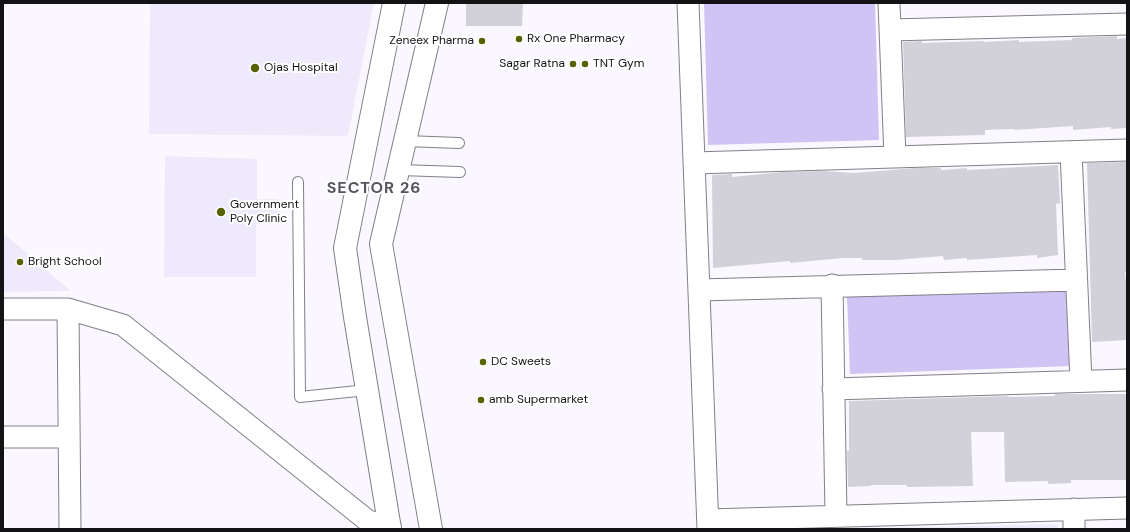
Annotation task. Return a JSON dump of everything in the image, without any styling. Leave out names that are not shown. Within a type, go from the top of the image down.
[{"type":"street","points":[[3,309],[68,309],[123,325],[368,521],[390,527],[345,248],[394,3]]},
{"type":"street","points":[[431,529],[381,244],[438,3]]},
{"type":"street","points":[[688,3],[708,524],[836,516],[1074,519],[1127,508]]},
{"type":"street","points":[[889,3],[895,157]]},
{"type":"street","points":[[890,30],[1127,24]]},
{"type":"street","points":[[694,163],[1127,150]]},
{"type":"street","points":[[1072,152],[1081,381]]},
{"type":"street","points":[[699,290],[1076,280]]},
{"type":"street","points":[[832,286],[836,516]]},
{"type":"street","points":[[68,309],[70,529]]},
{"type":"street","points":[[833,389],[1127,380]]},
{"type":"street","points":[[3,437],[69,437]]},
{"type":"lane","points":[[406,141],[459,143]]},
{"type":"lane","points":[[399,170],[460,172]]},
{"type":"lane","points":[[298,182],[300,397],[367,390]]},
{"type":"shaded area","name":"Ojas Hospital","points":[[150,3],[374,3],[348,136],[149,134]]},
{"type":"shaded area","points":[[704,3],[875,3],[879,140],[708,145]]},
{"type":"shaded area","name":"Government Poly Clinic","points":[[165,156],[257,159],[257,199],[278,199],[278,224],[256,224],[256,277],[164,277]]},
{"type":"shaded area","name":"Bright School","points":[[3,233],[71,291],[3,292]]},
{"type":"shaded area","points":[[1069,289],[1071,366],[850,374],[847,296]]},
{"type":"shaded area","points":[[1058,524],[1058,529],[843,529]]},
{"type":"building","points":[[466,3],[523,3],[522,26],[466,26]]},
{"type":"building","points":[[1117,36],[1117,39],[1127,38],[1127,128],[1111,129],[1111,127],[1073,130],[1073,126],[1014,130],[985,130],[985,135],[906,137],[903,42],[984,42],[1019,40],[1019,42],[1072,40],[1072,38]]},
{"type":"building","points":[[1127,162],[1127,272],[1125,272],[1127,294],[1127,340],[1092,342],[1087,163]]},
{"type":"building","points":[[1058,165],[1060,203],[1056,204],[1058,255],[1037,258],[1037,255],[967,260],[967,258],[944,260],[943,256],[896,260],[862,260],[862,258],[843,258],[713,268],[712,175],[732,174],[732,177],[783,172],[824,171],[853,173],[916,168],[941,168],[941,170],[967,168],[967,170]]},
{"type":"building","points":[[1055,394],[1127,394],[1127,480],[1071,480],[1071,483],[1048,484],[1048,481],[1005,482],[1004,432],[971,432],[973,486],[907,487],[907,485],[871,485],[848,487],[847,451],[849,451],[849,401],[1055,396]]},
{"type":"place","name":"Rx One Pharmacy","points":[[519,39]]},
{"type":"place","name":"Zeneex Pharma","points":[[482,41]]},
{"type":"place","name":"Sagar Ratna","points":[[573,64]]},
{"type":"place","name":"TNT Gym","points":[[585,64]]},
{"type":"place","name":"Ojas Hospital","points":[[255,68]]},
{"type":"place","name":"Government Poly Clinic","points":[[221,212]]},
{"type":"place","name":"Bright School","points":[[20,262]]},
{"type":"place","name":"DC Sweets","points":[[483,362]]},
{"type":"place","name":"amb Supermarket","points":[[481,400]]},
{"type":"district","name":"SECTOR 26","points":[[374,189]]}]
